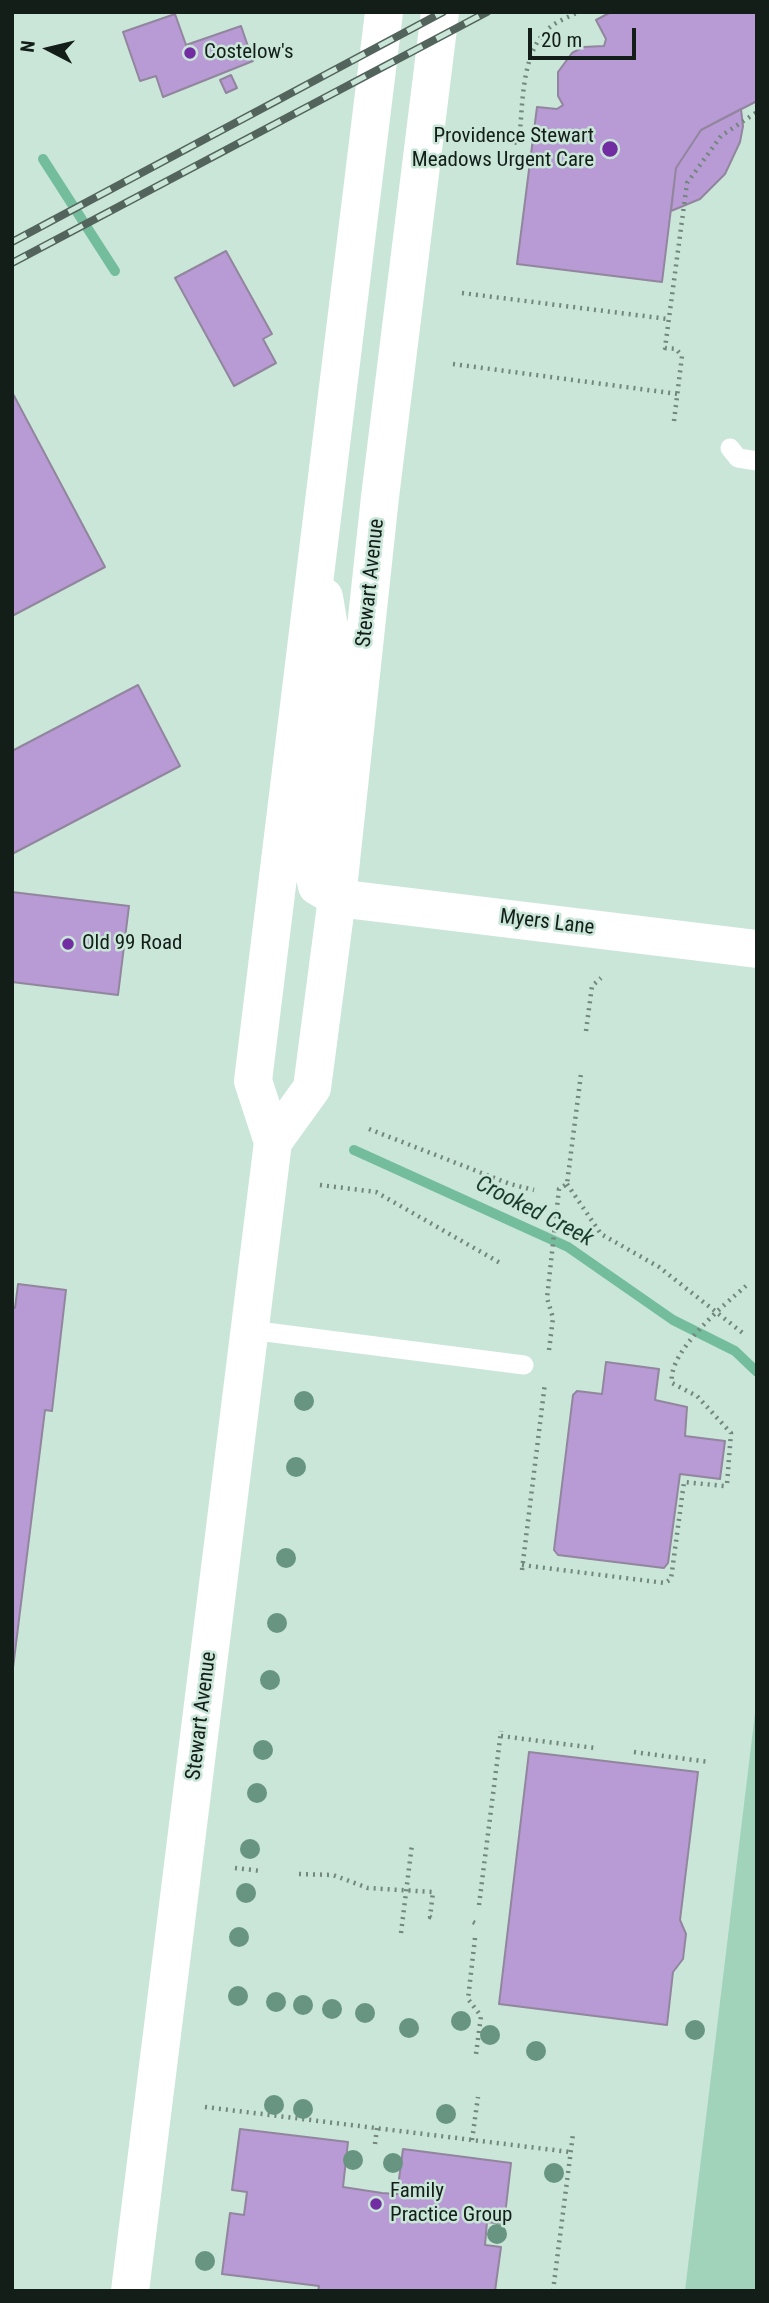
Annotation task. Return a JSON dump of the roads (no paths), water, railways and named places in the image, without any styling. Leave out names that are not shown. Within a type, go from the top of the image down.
[{"type":"main road","name":"Stewart Avenue","points":[[131,2291],[273,1142],[253,1081],[384,12]]},
{"type":"main road","name":"Stewart Avenue","points":[[273,1142],[312,1088],[337,898],[380,497],[440,12]]},
{"type":"main road","points":[[317,554],[335,663],[312,864],[317,886],[337,898]]},
{"type":"main road","name":"Myers Lane","points":[[337,898],[757,949]]},
{"type":"lane","points":[[730,448],[738,458],[757,461]]},
{"type":"lane","points":[[250,1330],[524,1365]]},
{"type":"waterway","name":"Crooked Creek","points":[[43,159],[115,271]]},
{"type":"waterway","name":"Crooked Creek","points":[[354,1150],[568,1247],[673,1320],[735,1351],[757,1372]]},
{"type":"railway","points":[[12,242],[443,12]]},
{"type":"railway","points":[[12,263],[487,12]]},
{"type":"place","name":"Costelow's","points":[[190,53]]},
{"type":"place","name":"Providence Stewart Meadows Urgent Care","points":[[610,149]]},
{"type":"place","name":"Old 99 Road","points":[[68,944]]},
{"type":"place","name":"Family Practice Group","points":[[376,2204]]}]
